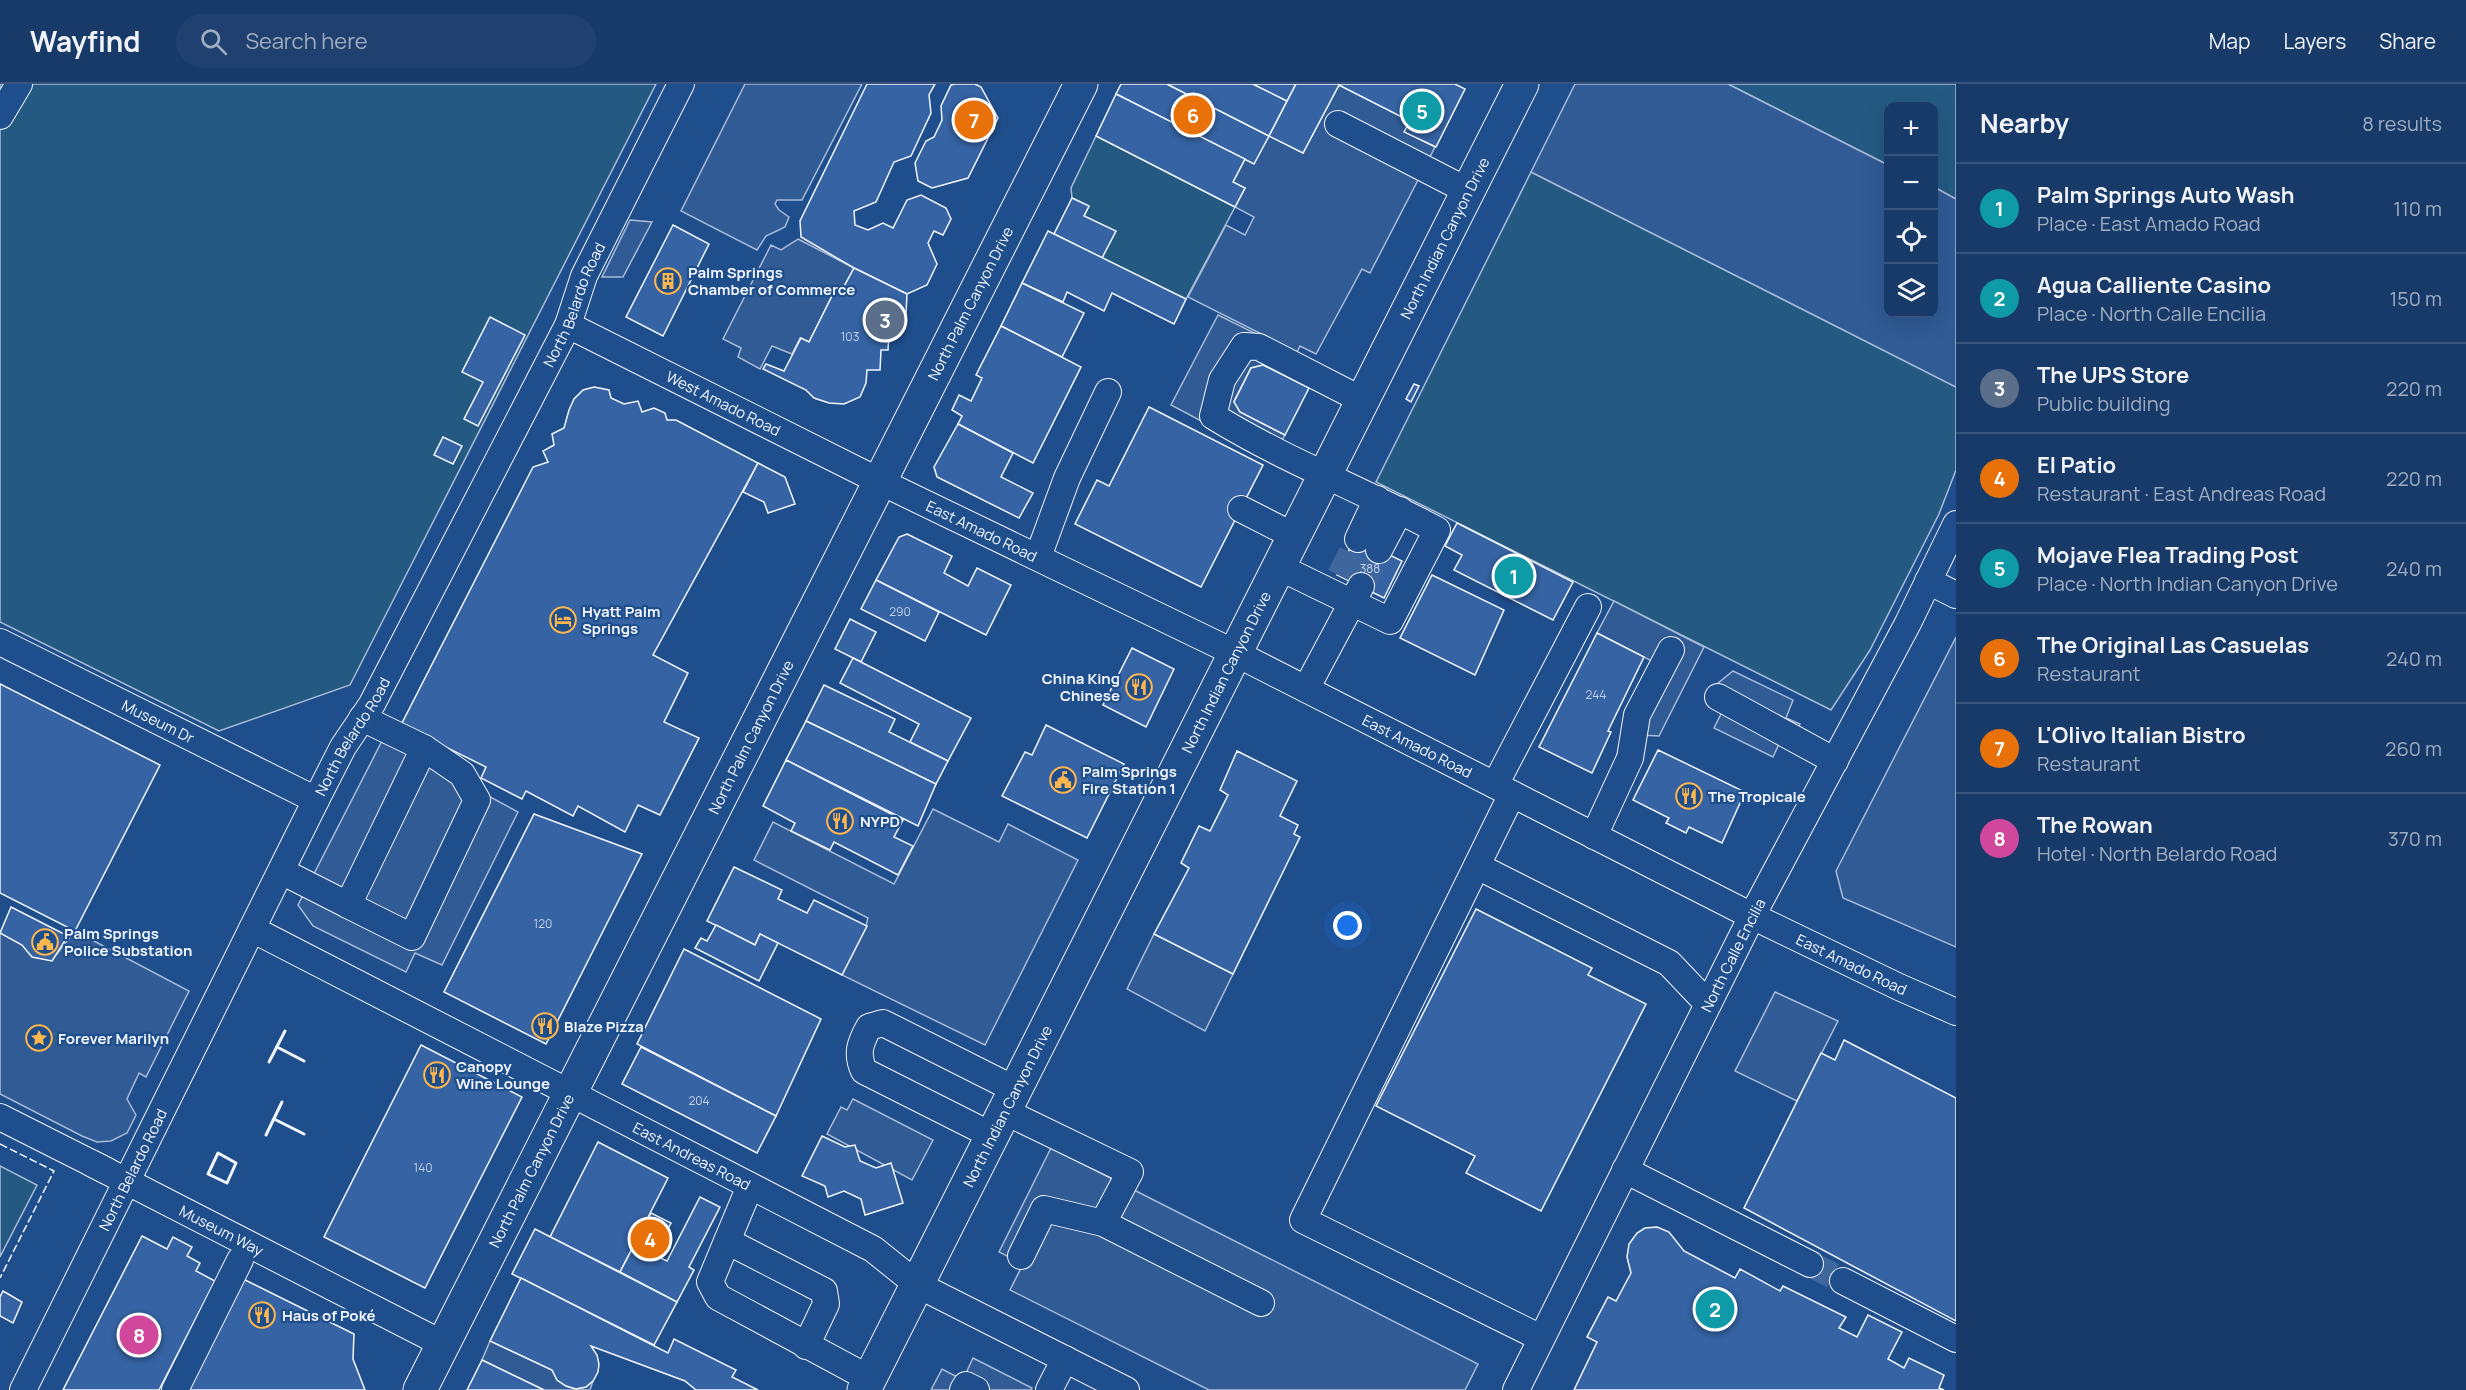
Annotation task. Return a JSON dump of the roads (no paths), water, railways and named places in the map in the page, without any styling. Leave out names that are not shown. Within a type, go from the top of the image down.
[{"type":"main road","name":"North Palm Canyon Drive","points":[[420,1390],[1081,84]]},
{"type":"main road","name":"North Indian Canyon Drive","points":[[867,1384],[1522,84]]},
{"type":"street","points":[[0,116],[19,84]]},
{"type":"street","name":"North Belardo Road","points":[[23,1390],[343,747],[383,684],[568,325],[584,276],[681,84]]},
{"type":"street","points":[[1338,124],[1468,191]]},
{"type":"street","name":"West Amado Road","points":[[568,325],[879,481]]},
{"type":"street","points":[[1279,567],[1346,590],[1390,621],[1437,530],[1325,474],[1254,442],[1213,416],[1222,380],[1244,346],[1259,347],[1362,400]]},
{"type":"street","points":[[1038,557],[1067,478],[1108,392]]},
{"type":"street","name":"East Amado Road","points":[[879,481],[1235,653],[1752,916],[1956,1012]]},
{"type":"street","points":[[1369,544],[1388,505]]},
{"type":"street","points":[[1241,509],[1294,536]]},
{"type":"street","name":"North Calle Encilia","points":[[1516,1390],[1752,916],[1835,761],[1956,524]]},
{"type":"street","points":[[1928,581],[1956,595]]},
{"type":"street","points":[[1306,689],[1346,590]]},
{"type":"street","points":[[1541,1338],[1303,1220],[1477,866],[1504,790],[1588,607]]},
{"type":"street","name":"Museum Dr","points":[[0,642],[316,800]]},
{"type":"street","points":[[1594,836],[1630,758],[1637,715],[1671,650]]},
{"type":"street","points":[[1719,698],[1835,761]]},
{"type":"street","points":[[282,871],[412,937],[477,800],[462,774],[424,748],[362,718]]},
{"type":"street","points":[[348,905],[424,748]]},
{"type":"street","points":[[1477,866],[1669,963],[1708,1004]]},
{"type":"street","name":"East Andreas Road","points":[[252,929],[873,1249],[918,1285],[1126,1390]]},
{"type":"street","points":[[1005,1112],[883,1023],[869,1027],[860,1043],[859,1059],[864,1071],[1005,1112],[1130,1172],[1104,1223]]},
{"type":"street","name":"Museum Way","points":[[0,1117],[443,1344]]},
{"type":"street","points":[[1625,1170],[1810,1264]]},
{"type":"street","points":[[750,1186],[710,1282],[718,1297],[806,1346],[867,1384]]},
{"type":"street","points":[[1021,1256],[1044,1209],[1104,1223],[1260,1303]]},
{"type":"street","points":[[727,1241],[824,1291],[826,1304],[806,1346]]},
{"type":"street","points":[[175,1390],[240,1260]]},
{"type":"street","points":[[1843,1281],[1956,1339]]},
{"type":"street","points":[[1049,1390],[1065,1359]]},
{"type":"street","points":[[963,1390],[966,1385],[976,1390]]},
{"type":"tunnel","points":[[1340,576],[1358,539]]},
{"type":"tunnel","points":[[1361,586],[1379,550]]},
{"type":"tunnel","points":[[1810,1264],[1843,1281]]},
{"type":"place","name":"Mojave Flea Trading Post","points":[[1422,111]]},
{"type":"place","name":"The Original Las Casuelas","points":[[1193,115]]},
{"type":"place","name":"L'Olivo Italian Bistro","points":[[974,120]]},
{"type":"place","name":"Palm Springs Chamber of Commerce","points":[[668,281]]},
{"type":"place","name":"The UPS Store","points":[[885,320]]},
{"type":"place","name":"Palm Springs Auto Wash","points":[[1514,576]]},
{"type":"place","name":"Hyatt Palm Springs","points":[[563,620]]},
{"type":"place","name":"China King Chinese","points":[[1139,687]]},
{"type":"place","name":"Palm Springs Fire Station 1","points":[[1063,780]]},
{"type":"place","name":"The Tropicale","points":[[1689,796]]},
{"type":"place","name":"NYPD","points":[[840,821]]},
{"type":"place","name":"Palm Springs Police Substation","points":[[45,942]]},
{"type":"place","name":"Blaze Pizza","points":[[545,1026]]},
{"type":"place","name":"Forever Marilyn","points":[[39,1038]]},
{"type":"place","name":"Canopy Wine Lounge","points":[[437,1075]]},
{"type":"place","name":"El Patio","points":[[650,1239]]},
{"type":"place","name":"Agua Calliente Casino","points":[[1715,1309]]},
{"type":"place","name":"Haus of Poké","points":[[262,1315]]},
{"type":"place","name":"The Rowan","points":[[139,1335]]}]
